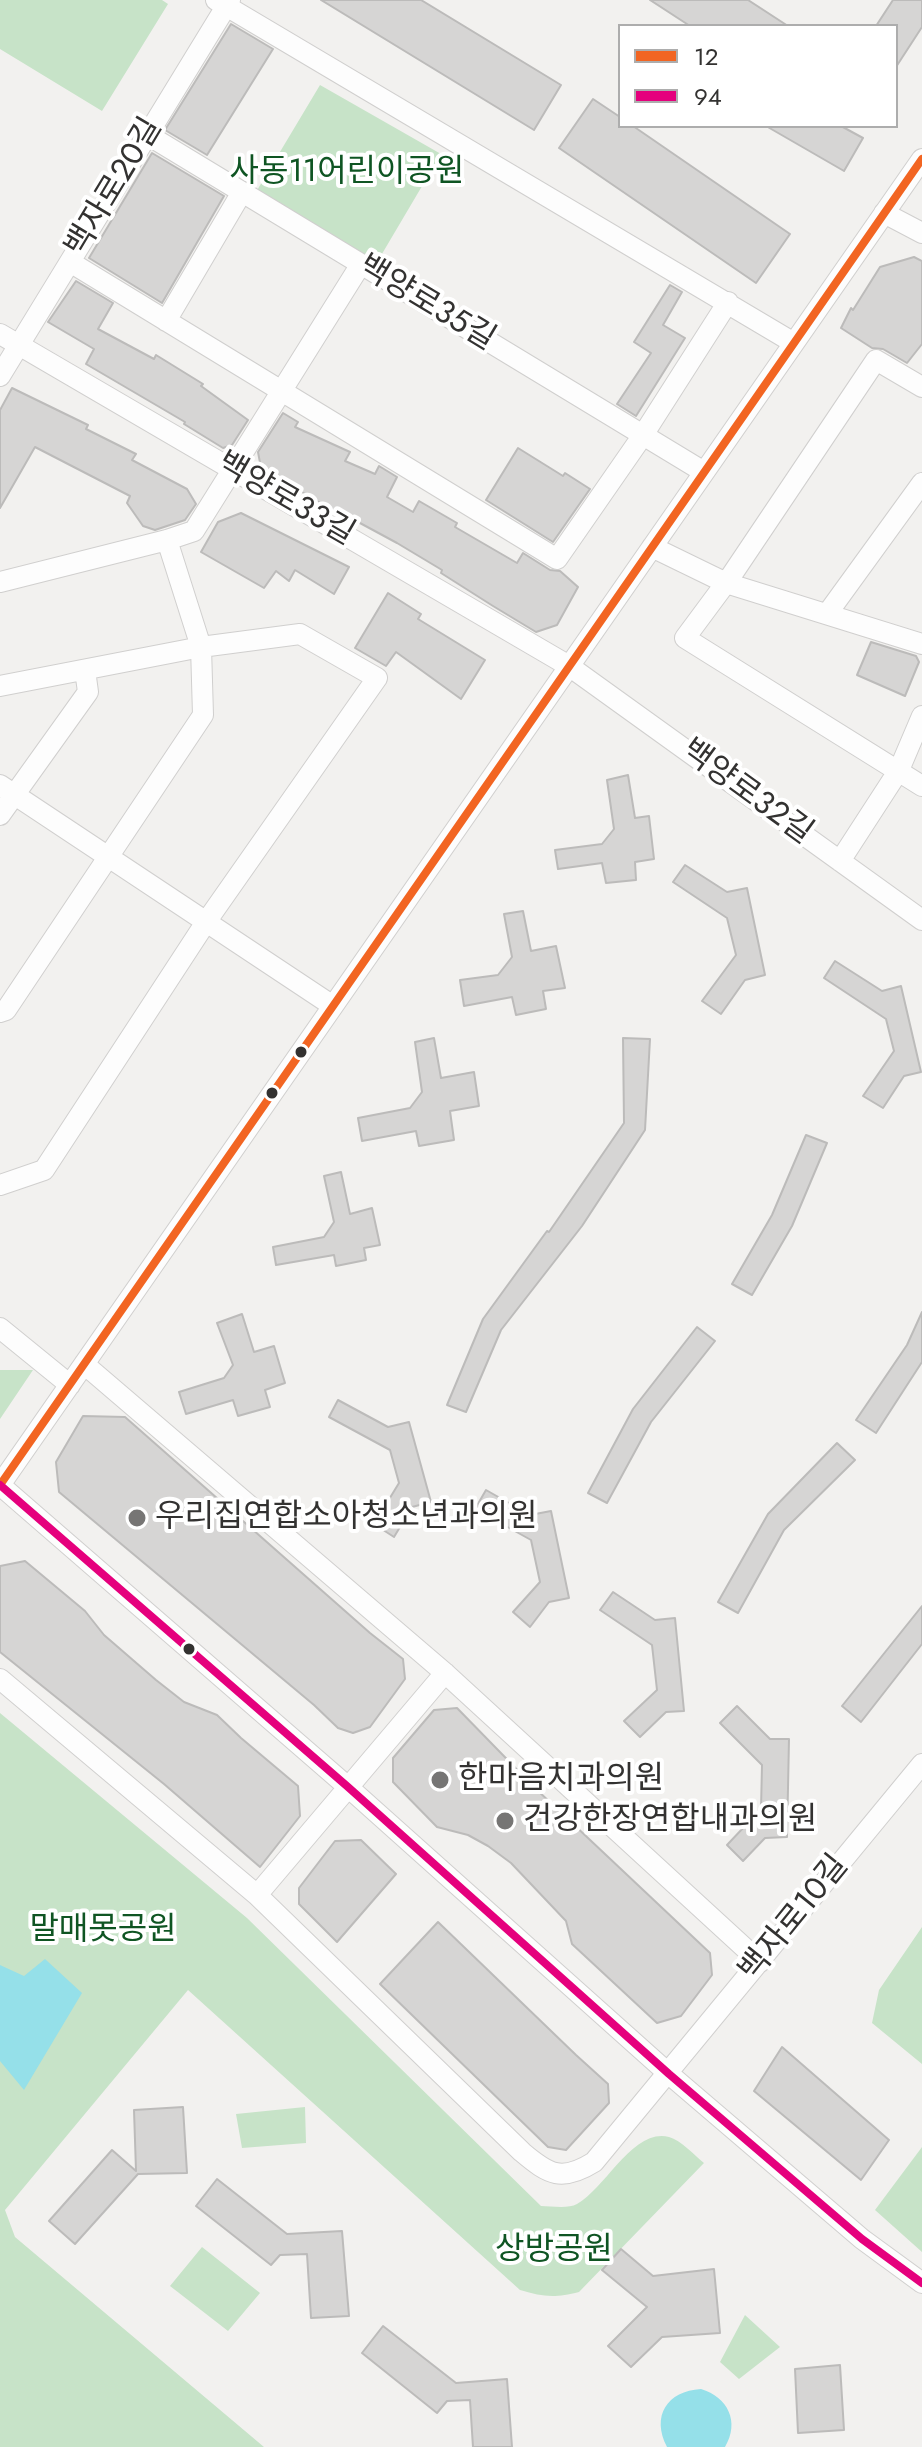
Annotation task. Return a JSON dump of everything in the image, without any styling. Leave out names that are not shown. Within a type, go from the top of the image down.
[{"type":"street","name":"백자로20길","points":[[0,376],[148,135],[224,2]]},
{"type":"street","points":[[224,2],[794,343]]},
{"type":"street","name":"백양로35길","points":[[148,135],[704,472]]},
{"type":"street","points":[[922,159],[0,1485],[348,1787],[669,2074],[862,2239],[922,2283]]},
{"type":"street","points":[[166,321],[242,192]]},
{"type":"street","points":[[884,213],[922,233]]},
{"type":"street","points":[[70,262],[557,559],[643,435],[728,302]]},
{"type":"street","points":[[0,582],[194,531],[361,264]]},
{"type":"street","name":"백양로33길","points":[[0,334],[569,666]]},
{"type":"street","points":[[922,387],[876,360],[726,583],[685,638],[922,786]]},
{"type":"street","points":[[827,614],[922,483]]},
{"type":"street","points":[[0,1012],[6,1010],[203,715],[201,647],[167,540]]},
{"type":"street","points":[[652,547],[726,583],[922,644]]},
{"type":"street","points":[[0,686],[201,647],[300,634],[377,678],[206,922],[44,1170],[0,1185]]},
{"type":"street","name":"백양로32길","points":[[569,666],[922,920]]},
{"type":"street","points":[[0,815],[7,790],[88,692],[85,670]]},
{"type":"street","points":[[840,861],[899,770],[922,716]]},
{"type":"street","points":[[7,790],[333,1006]]},
{"type":"street","points":[[0,1328],[70,1385]]},
{"type":"street","points":[[84,1364],[445,1673],[760,1962]]},
{"type":"street","points":[[257,1895],[445,1673]]},
{"type":"street","name":"백자로10길","points":[[0,1679],[257,1895],[522,2152],[543,2170],[559,2174],[578,2172],[594,2162],[922,1764]]},
{"type":"green space","points":[[0,0],[162,0],[168,4],[102,111],[0,49]]},
{"type":"green space","name":"사동11어린이공원","points":[[320,85],[441,154],[376,264],[256,192]]},
{"type":"green space","points":[[0,1370],[33,1370],[0,1419]]},
{"type":"green space","points":[[0,1713],[247,1918],[541,2206],[577,2204],[632,2150],[656,2137],[674,2139],[704,2163],[579,2292],[549,2296],[520,2290],[188,1990],[5,2210],[15,2237],[264,2447],[0,2447]]},
{"type":"green space","points":[[922,1927],[922,2064],[872,2023],[879,1990]]},
{"type":"green space","points":[[305,2107],[306,2143],[242,2148],[236,2114]]},
{"type":"green space","points":[[922,2147],[922,2252],[875,2210]]},
{"type":"green space","points":[[202,2247],[260,2293],[228,2331],[170,2286]]},
{"type":"green space","points":[[745,2315],[780,2347],[739,2379],[720,2362]]},
{"type":"water","points":[[45,1959],[82,1993],[24,2090],[0,2061],[0,1965],[24,1976]]},
{"type":"water","points":[[701,2389],[718,2398],[729,2412],[731,2429],[725,2447],[667,2447],[661,2425],[665,2407],[679,2395]]},
{"type":"building","points":[[321,0],[421,0],[561,85],[534,130]]},
{"type":"building","points":[[650,0],[748,0],[785,24],[687,24]]},
{"type":"building","points":[[893,0],[922,0],[922,27],[898,64],[898,24],[877,24]]},
{"type":"building","points":[[231,24],[273,49],[207,155],[165,130]]},
{"type":"building","points":[[593,99],[618,116],[618,128],[636,128],[790,234],[756,283],[559,148]]},
{"type":"building","points":[[769,128],[845,128],[863,138],[844,171]]},
{"type":"building","points":[[152,153],[224,196],[162,303],[89,258]]},
{"type":"building","points":[[914,257],[922,261],[922,344],[907,363],[883,349],[872,348],[841,328],[880,267]]},
{"type":"building","points":[[76,281],[113,303],[98,329],[154,359],[156,355],[203,384],[201,386],[248,420],[232,445],[223,448],[86,364],[94,349],[48,322]]},
{"type":"building","points":[[670,285],[682,292],[663,325],[685,338],[636,416],[617,404],[651,353],[634,342]]},
{"type":"building","points":[[12,388],[88,425],[86,429],[136,454],[132,460],[187,489],[196,504],[185,520],[155,530],[143,526],[127,503],[130,496],[35,447],[0,508],[0,410]]},
{"type":"building","points":[[283,413],[298,422],[295,427],[350,452],[345,461],[375,474],[379,466],[397,477],[387,497],[413,512],[419,501],[457,523],[455,527],[517,563],[523,553],[550,570],[560,571],[578,587],[557,625],[536,632],[397,543],[346,518],[261,468],[258,452]]},
{"type":"building","points":[[518,448],[590,489],[553,542],[486,500]]},
{"type":"building","points":[[241,513],[349,567],[334,594],[295,570],[289,581],[276,571],[264,588],[201,552],[218,522]]},
{"type":"building","points":[[388,593],[421,614],[418,619],[485,660],[461,699],[396,652],[386,666],[355,648]]},
{"type":"building","points":[[871,642],[916,656],[919,662],[905,696],[857,675]]},
{"type":"building","points":[[628,775],[635,818],[649,816],[654,859],[635,862],[636,880],[606,883],[602,863],[558,869],[555,850],[602,844],[614,829],[607,780]]},
{"type":"building","points":[[685,865],[727,892],[747,888],[765,975],[745,980],[721,1014],[702,1001],[736,955],[727,918],[673,882]]},
{"type":"building","points":[[523,911],[531,951],[556,946],[565,988],[543,991],[546,1009],[516,1015],[512,997],[464,1006],[460,980],[498,975],[512,957],[504,914]]},
{"type":"building","points":[[835,961],[882,991],[901,986],[921,1072],[904,1076],[883,1108],[863,1096],[894,1051],[886,1019],[824,978]]},
{"type":"building","points":[[434,1038],[441,1078],[474,1072],[479,1106],[450,1111],[454,1140],[419,1146],[416,1131],[362,1141],[358,1118],[410,1108],[422,1092],[415,1042]]},
{"type":"building","points":[[623,1038],[650,1039],[645,1130],[582,1226],[501,1330],[466,1412],[447,1405],[483,1319],[549,1232],[624,1123]]},
{"type":"building","points":[[806,1135],[827,1143],[792,1226],[752,1295],[732,1284],[772,1215]]},
{"type":"building","points":[[341,1172],[350,1214],[372,1208],[380,1245],[364,1248],[366,1260],[336,1266],[334,1255],[276,1265],[273,1247],[324,1237],[334,1222],[324,1176]]},
{"type":"building","points":[[922,1312],[922,1362],[876,1433],[856,1420],[907,1345]]},
{"type":"building","points":[[242,1314],[254,1352],[274,1346],[285,1383],[265,1390],[270,1407],[238,1416],[233,1400],[186,1414],[179,1392],[224,1378],[233,1365],[217,1323]]},
{"type":"building","points":[[697,1327],[715,1341],[651,1422],[607,1503],[588,1493],[633,1409]]},
{"type":"building","points":[[338,1400],[388,1427],[409,1422],[431,1502],[412,1507],[394,1537],[374,1524],[399,1483],[390,1450],[329,1417]]},
{"type":"building","points":[[83,1416],[125,1417],[403,1659],[405,1679],[370,1727],[353,1733],[338,1728],[59,1492],[56,1462]]},
{"type":"building","points":[[837,1443],[855,1460],[784,1530],[738,1613],[718,1602],[768,1514]]},
{"type":"building","points":[[486,1490],[530,1515],[551,1511],[569,1598],[549,1602],[530,1627],[513,1612],[540,1582],[531,1540],[475,1509]]},
{"type":"building","points":[[25,1561],[85,1611],[104,1635],[156,1680],[184,1702],[217,1715],[298,1786],[300,1816],[260,1867],[164,1784],[0,1652],[0,1566]]},
{"type":"building","points":[[613,1592],[655,1620],[675,1618],[684,1711],[666,1712],[640,1737],[624,1721],[657,1690],[652,1645],[600,1610]]},
{"type":"building","points":[[922,1606],[922,1644],[861,1722],[842,1706]]},
{"type":"building","points":[[737,1706],[770,1739],[789,1739],[787,1837],[765,1838],[743,1861],[727,1845],[761,1809],[762,1765],[720,1723]]},
{"type":"building","points":[[457,1708],[536,1789],[710,1953],[712,1975],[681,2016],[657,2023],[572,1944],[566,1921],[511,1863],[468,1835],[437,1827],[393,1782],[393,1758],[434,1710]]},
{"type":"building","points":[[361,1840],[396,1874],[337,1942],[299,1904],[299,1888],[335,1841]]},
{"type":"building","points":[[438,1922],[608,2084],[609,2103],[566,2150],[548,2147],[380,1984]]},
{"type":"building","points":[[782,2047],[889,2140],[861,2180],[754,2091]]},
{"type":"building","points":[[183,2107],[187,2173],[138,2174],[75,2244],[49,2221],[112,2150],[136,2171],[134,2110]]},
{"type":"building","points":[[217,2179],[287,2234],[342,2231],[349,2316],[311,2318],[307,2254],[280,2255],[271,2265],[196,2206]]},
{"type":"building","points":[[621,2249],[653,2276],[714,2269],[720,2333],[662,2337],[631,2367],[608,2346],[647,2307],[602,2270]]},
{"type":"building","points":[[383,2326],[456,2383],[507,2379],[512,2447],[473,2447],[470,2400],[447,2401],[437,2413],[362,2353]]},
{"type":"building","points":[[840,2365],[844,2430],[798,2433],[795,2369]]},
{"type":"transit line","name":"12","points":[[0,1485],[922,159]]},
{"type":"transit line","name":"94","points":[[0,1485],[348,1787],[669,2074],[862,2239],[922,2283]]},
{"type":"place","name":"우리집연합소아청소년과의원","points":[[137,1518]]},
{"type":"place","name":"한마음치과의원","points":[[440,1780]]},
{"type":"place","name":"건강한장연합내과의원","points":[[505,1821]]},
{"type":"park label","name":"말매못공원","points":[[103,1931]]},
{"type":"park label","name":"상방공원","points":[[554,2251]]}]
